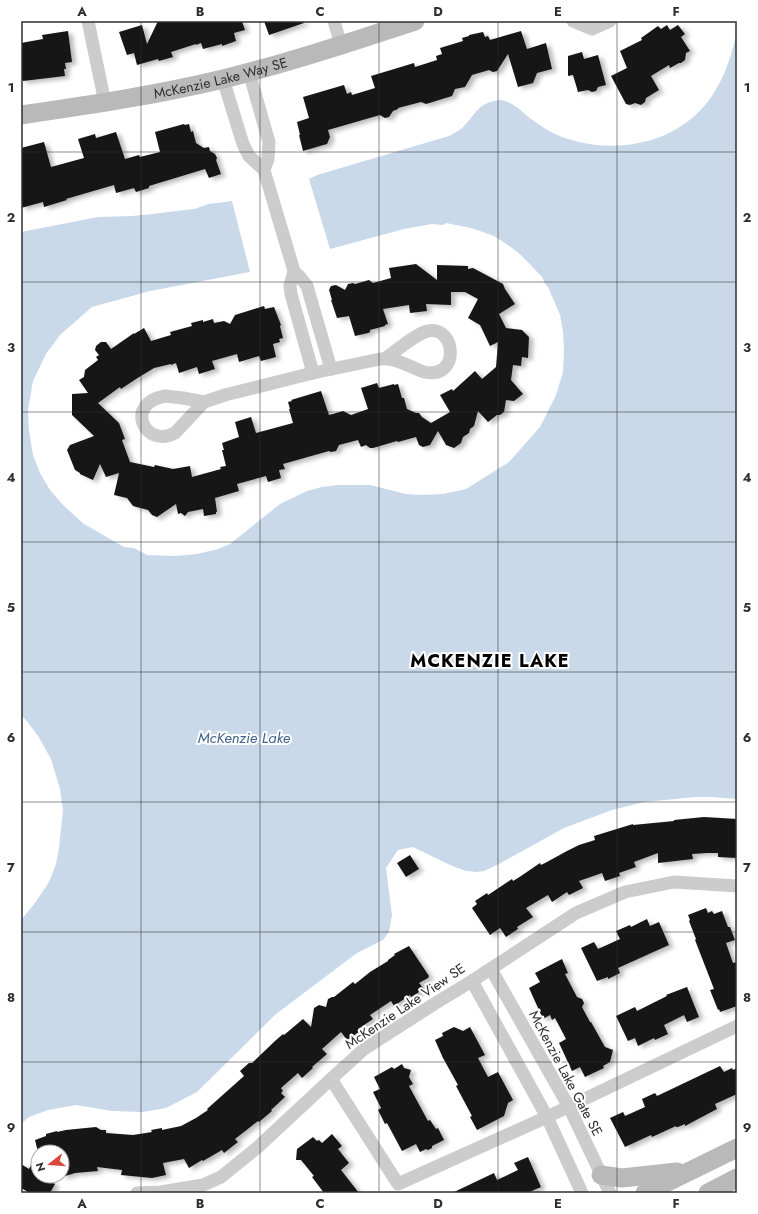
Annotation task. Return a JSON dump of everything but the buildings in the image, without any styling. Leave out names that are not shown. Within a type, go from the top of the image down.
[{"type":"street","points":[[88,21],[105,103]]},
{"type":"street","points":[[334,21],[342,45]]},
{"type":"street","name":"McKenzie Lake Way SE","points":[[21,115],[105,103],[223,79],[342,45],[415,21]]},
{"type":"street","points":[[573,21],[592,29],[610,21]]},
{"type":"street","points":[[249,72],[268,136],[268,154],[264,170],[294,272],[307,286],[331,369]]},
{"type":"street","points":[[223,79],[243,144],[249,156],[264,170]]},
{"type":"street","points":[[294,272],[290,282],[291,294],[313,373]]},
{"type":"street","points":[[204,402],[225,394],[313,373],[386,358],[422,333],[431,331],[438,332],[444,336],[449,343],[451,352],[450,360],[445,367],[432,373],[418,370],[386,358]]},
{"type":"street","name":"McKenzie Lake View SE","points":[[137,1193],[205,1189],[258,1147],[364,1049],[491,969],[576,913],[625,892],[674,882],[737,886]]},
{"type":"street","name":"McKenzie Lake Gate SE","points":[[491,969],[569,1107],[610,1193]]},
{"type":"street","points":[[472,981],[547,1117],[582,1193]]},
{"type":"street","points":[[331,1079],[398,1184],[569,1107],[737,1026]]},
{"type":"street","points":[[646,1193],[737,1148]]},
{"type":"street","points":[[601,1175],[622,1178],[692,1171]]},
{"type":"street","points":[[708,1193],[737,1178]]},
{"type":"water","name":"McKenzie Lake","points":[[737,31],[737,799],[696,797],[644,802],[612,810],[564,828],[484,871],[466,871],[413,847],[398,850],[386,868],[392,915],[389,932],[383,940],[357,953],[276,1014],[197,1092],[166,1108],[143,1112],[112,1111],[76,1105],[48,1110],[29,1117],[21,1124],[21,920],[49,882],[56,864],[63,810],[60,789],[51,759],[38,736],[21,715],[21,232],[98,217],[132,216],[194,209],[209,204],[232,201],[250,272],[150,291],[92,307],[60,335],[46,354],[33,381],[28,410],[29,431],[33,455],[40,473],[50,490],[63,505],[84,524],[124,547],[134,548],[147,555],[176,556],[197,554],[218,549],[230,544],[280,504],[307,491],[322,487],[338,485],[370,485],[406,494],[421,495],[443,494],[466,489],[509,462],[540,427],[556,395],[563,372],[563,331],[560,315],[548,287],[542,277],[521,255],[494,236],[471,228],[446,223],[443,225],[432,224],[404,229],[330,249],[309,179],[317,175],[449,136],[462,128],[483,105],[499,100],[509,102],[542,127],[562,137],[583,143],[605,146],[626,145],[648,141],[667,134],[686,123],[702,109],[723,77]]},
{"type":"district","name":"MCKENZIE LAKE","points":[[490,661]]}]
